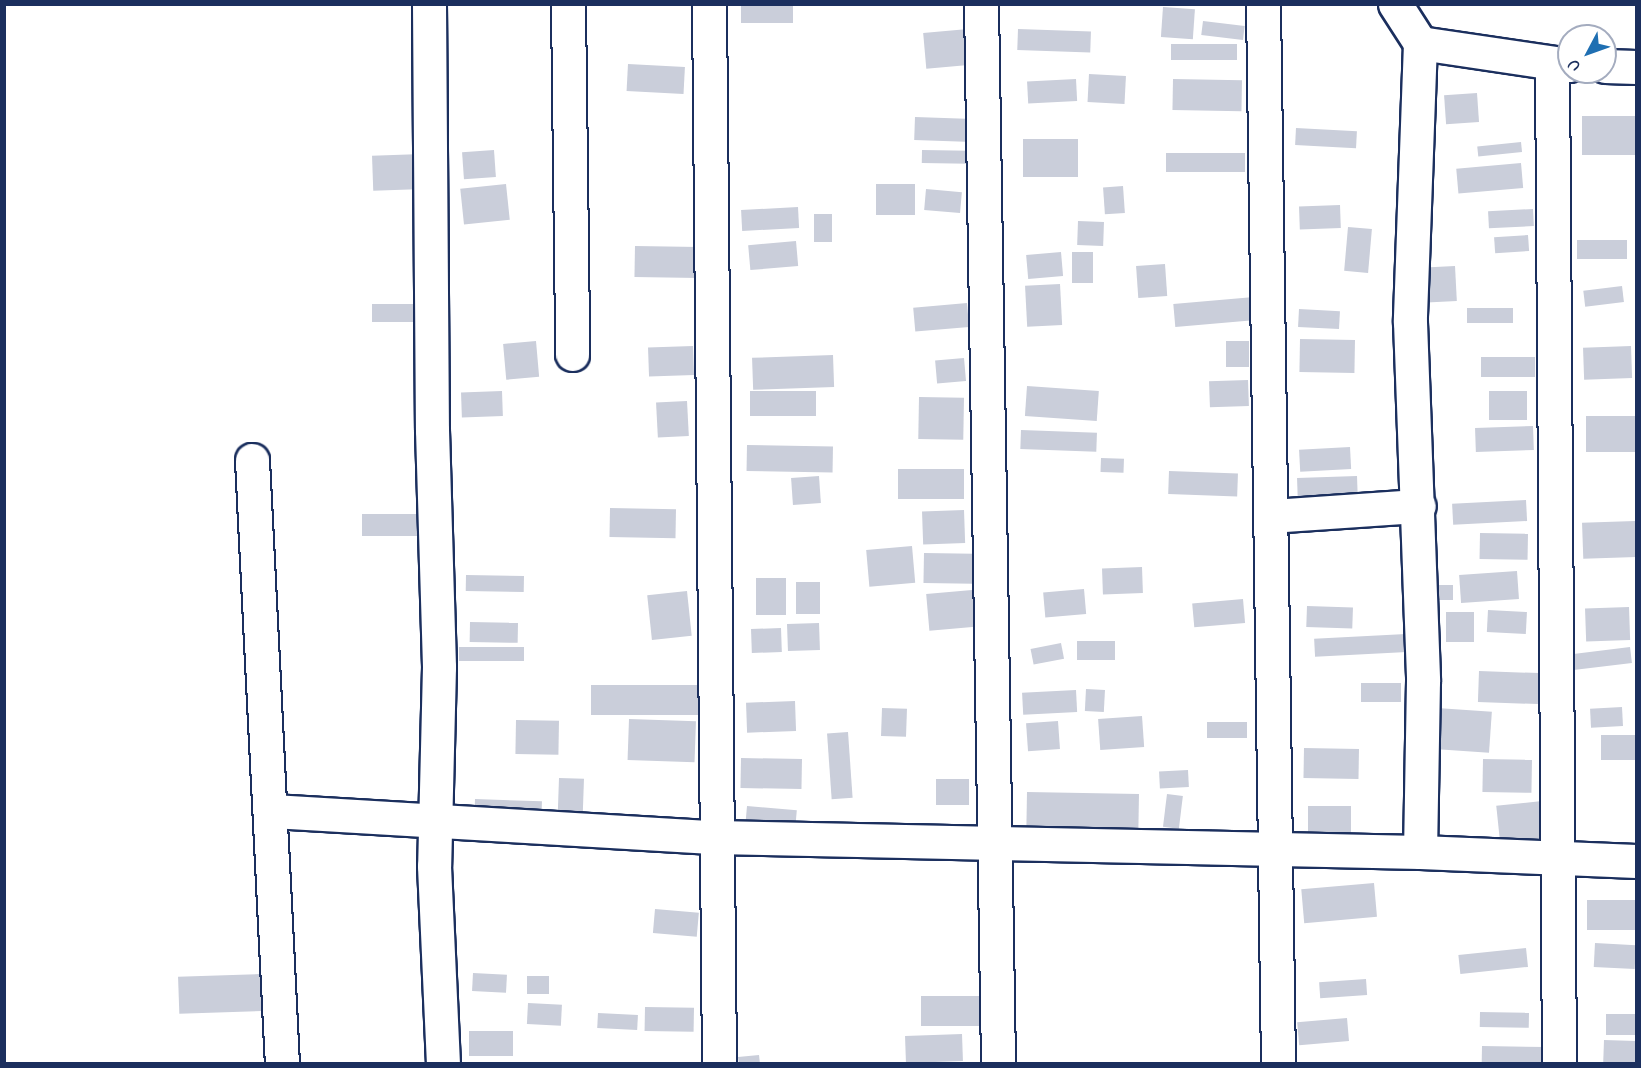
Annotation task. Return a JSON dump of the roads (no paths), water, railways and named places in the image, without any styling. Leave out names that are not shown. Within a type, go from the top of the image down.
[{"type":"street","points":[[429,4],[432,430],[439,667],[438,821],[434,866],[443,1064]]},
{"type":"street","points":[[568,4],[572,354]]},
{"type":"street","points":[[709,4],[719,1064]]},
{"type":"street","points":[[981,4],[998,1064]]},
{"type":"street","points":[[1263,4],[1278,1064]]},
{"type":"street","points":[[1395,4],[1420,43],[1410,322],[1419,506],[1423,681],[1420,852]]},
{"type":"street","points":[[1420,43],[1557,64]]},
{"type":"street","points":[[1617,66],[1636,67]]},
{"type":"street","points":[[1559,1064],[1557,860],[1560,84]]},
{"type":"street","points":[[252,460],[272,811],[282,1064]]},
{"type":"street","points":[[1270,516],[1419,506]]},
{"type":"street","points":[[272,811],[716,837],[1420,852],[1557,860],[1636,861]]}]
